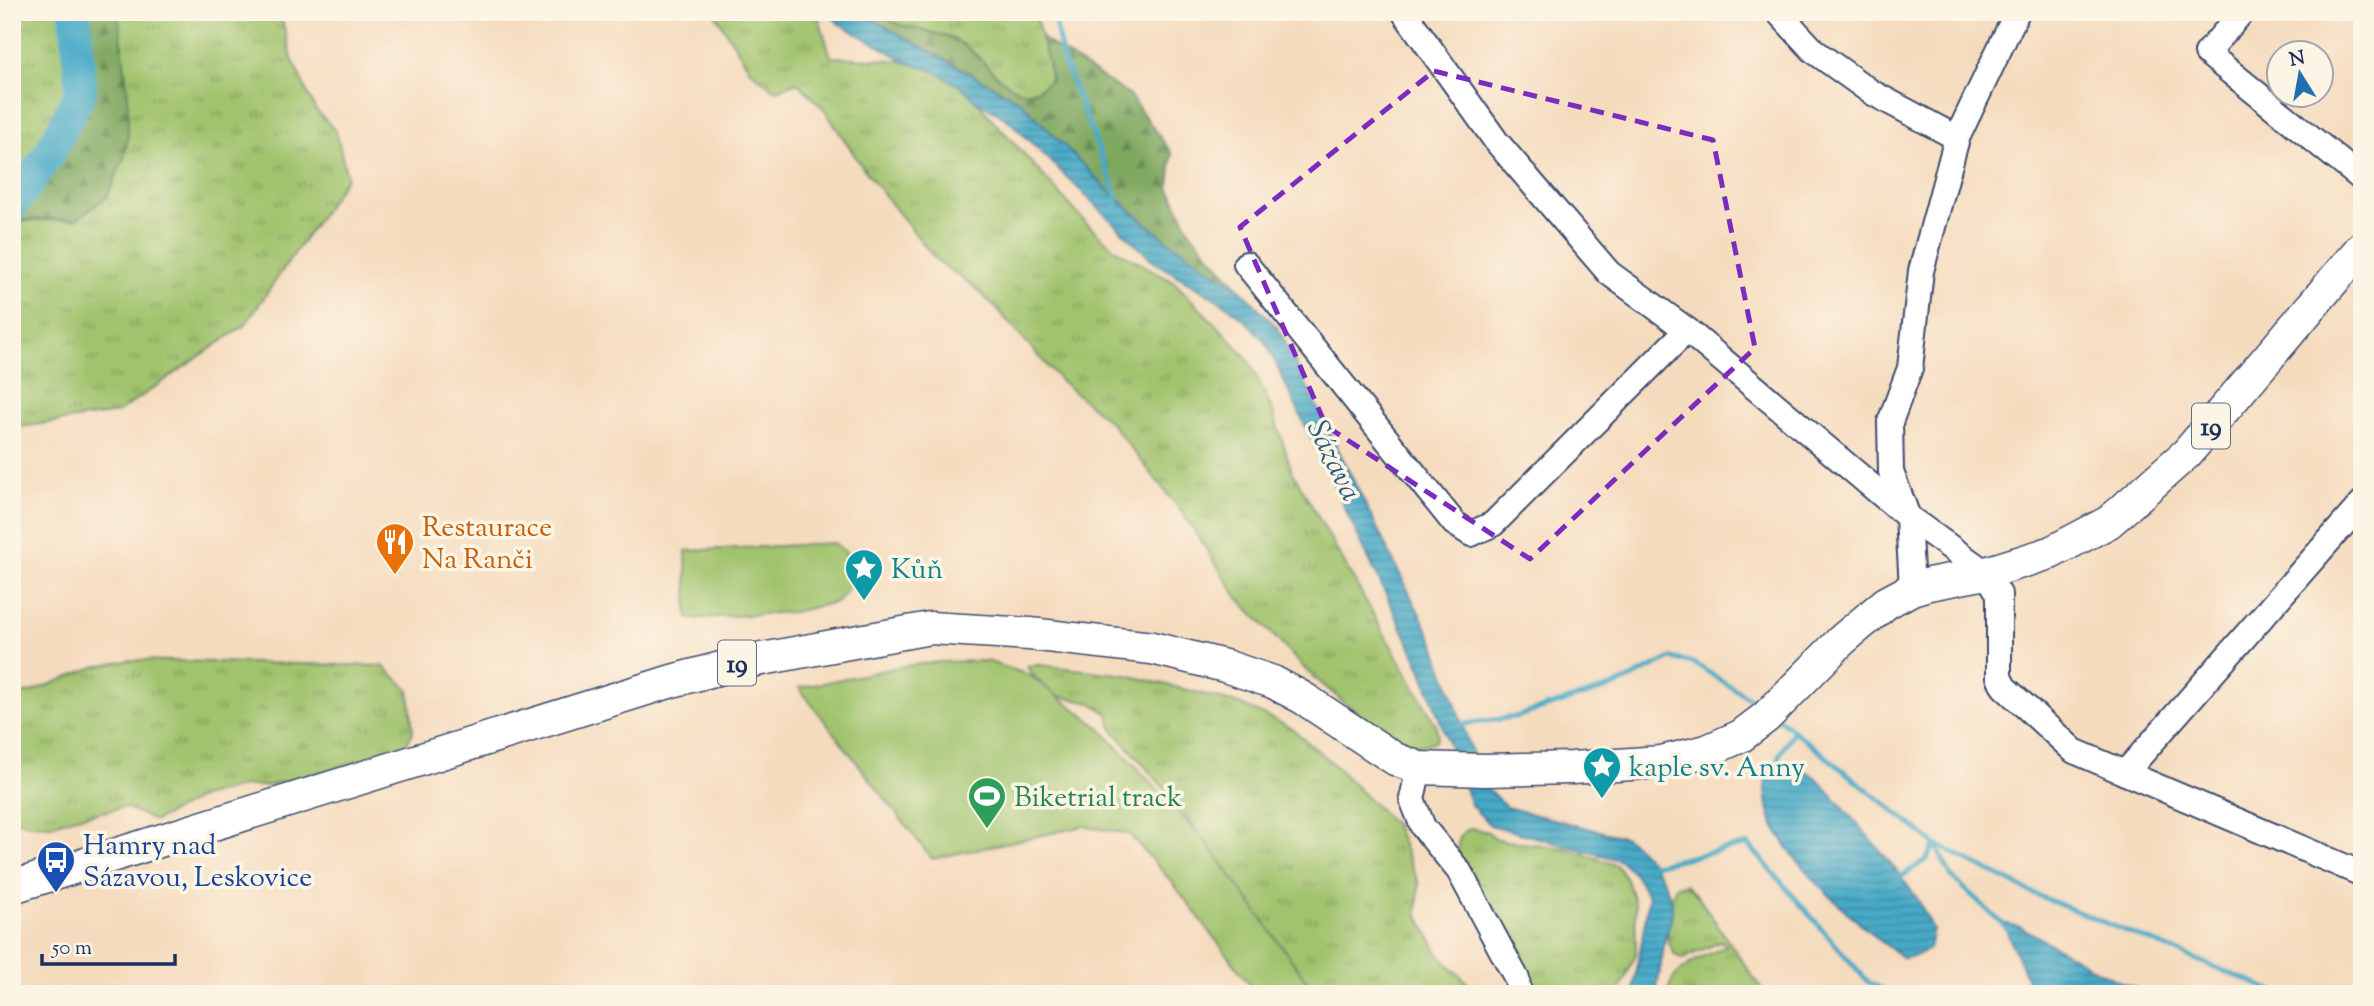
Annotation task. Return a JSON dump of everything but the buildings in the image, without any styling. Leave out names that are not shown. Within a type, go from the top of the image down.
[{"type":"main road","name":"19","points":[[16,881],[671,681],[740,663],[930,628],[1030,634],[1152,648],[1225,666],[1273,682],[1303,698],[1395,759],[1419,768],[1572,768],[1661,762],[1707,751],[1741,736],[1771,713],[1842,640],[1886,603],[1912,589],[1986,573],[2050,553],[2109,522],[2187,453],[2362,247]]},
{"type":"street","points":[[1404,12],[1496,141],[1608,273],[1687,330],[1908,517],[1986,573],[1999,594],[1999,677],[2004,687],[2074,751],[2362,874]]},
{"type":"street","points":[[1778,12],[1814,51],[1871,92],[1957,138]]},
{"type":"street","points":[[1912,589],[1908,517],[1891,472],[1890,422],[1910,368],[1921,271],[1957,138],[2017,12]]},
{"type":"street","points":[[2242,12],[2207,53],[2362,179]]},
{"type":"street","points":[[1246,264],[1454,523],[1471,534],[1493,524],[1687,330]]},
{"type":"street","points":[[2125,773],[2362,503]]},
{"type":"street","points":[[1419,768],[1412,799],[1423,827],[1459,870],[1517,979],[1519,994]]},
{"type":"highlighted area","points":[[1434,71],[1713,140],[1755,348],[1530,559],[1326,426],[1240,227]]},
{"type":"green space","points":[[12,12],[72,12],[79,38],[82,85],[74,114],[12,188]]},
{"type":"green space","points":[[86,12],[118,12],[128,97],[125,155],[107,197],[77,219],[14,220],[39,186],[92,90]]},
{"type":"green space","points":[[118,12],[280,12],[292,59],[315,109],[336,131],[347,177],[245,325],[117,413],[12,428],[12,222],[77,219],[128,97]]},
{"type":"green space","points":[[714,12],[817,12],[831,57],[895,60],[934,71],[966,90],[1086,223],[1116,250],[1174,282],[1249,361],[1272,409],[1292,471],[1435,723],[1438,735],[1436,741],[1420,746],[1372,726],[1309,673],[1238,598],[1181,511],[1111,423],[1060,380],[973,286],[937,261],[863,168],[824,109],[797,82],[776,91],[750,70]]},
{"type":"green space","points":[[859,12],[876,12],[895,23],[954,40],[970,49],[1005,83],[1026,92],[1038,90],[1050,80],[1041,38],[1129,95],[1172,153],[1169,188],[1190,232],[1240,289],[1165,239],[1113,195],[1020,101]]},
{"type":"green space","points":[[877,12],[1034,12],[1048,59],[1050,80],[1034,91],[1026,92],[1014,88],[998,77],[963,44],[942,35],[897,23]]},
{"type":"green space","points":[[834,543],[849,555],[852,569],[847,590],[837,602],[793,612],[688,619],[686,551]]},
{"type":"green space","points":[[131,660],[383,666],[409,690],[413,732],[404,749],[267,786],[245,786],[202,797],[155,821],[126,807],[51,825],[29,824],[12,819],[12,695],[31,692],[94,667]]},
{"type":"green space","name":"Biketrial track","points":[[987,661],[1029,675],[1099,727],[1208,844],[1316,994],[1257,994],[1172,882],[1129,834],[1084,826],[932,859],[799,688],[904,666]]},
{"type":"green space","points":[[1027,666],[1127,675],[1239,704],[1290,727],[1329,760],[1395,825],[1419,884],[1417,913],[1440,956],[1479,994],[1316,994],[1171,796],[1113,730],[1108,714],[1092,703],[1052,695]]},
{"type":"green space","points":[[1471,828],[1488,832],[1495,838],[1506,841],[1565,848],[1616,865],[1627,880],[1635,904],[1636,954],[1618,994],[1524,994],[1459,856],[1459,839]]},
{"type":"green space","points":[[1686,884],[1696,894],[1765,994],[1667,994],[1670,984],[1682,969],[1726,946],[1721,941],[1683,959],[1675,954],[1668,937],[1668,915],[1676,886]]},
{"type":"water","points":[[72,12],[86,12],[92,79],[89,100],[59,156],[12,222],[12,191],[74,114],[82,85],[79,38]]},
{"type":"water","points":[[829,12],[859,12],[1020,101],[1113,195],[1165,239],[1240,289],[1278,328],[1435,645],[1486,787],[1506,807],[1626,838],[1650,861],[1664,882],[1672,904],[1672,914],[1656,994],[1633,994],[1649,897],[1633,872],[1619,860],[1490,825],[1471,805],[1420,666],[1266,343],[1229,307],[1154,262],[1008,120],[934,71],[909,63],[838,23]]},
{"type":"water","points":[[1775,762],[1792,762],[1818,779],[1885,856],[1917,898],[1933,929],[1929,949],[1903,958],[1849,914],[1795,858],[1770,816],[1765,778]]},
{"type":"water","points":[[2003,923],[2021,927],[2107,976],[2151,994],[2033,994]]},
{"type":"waterway","name":"Sázava","points":[[12,206],[49,154],[81,92],[75,12]]},
{"type":"waterway","points":[[1053,12],[1063,60],[1116,193],[1117,205]]},
{"type":"waterway","points":[[1458,725],[1515,717],[1617,685],[1671,658],[1694,663],[1763,707]]},
{"type":"waterway","points":[[1779,719],[1935,844],[2039,896],[2281,994]]},
{"type":"waterway","points":[[1780,767],[1779,755],[1793,732]]},
{"type":"waterway","points":[[1649,866],[1748,844],[1868,982],[1893,994]]},
{"type":"waterway","points":[[1935,844],[1951,876],[2007,928]]},
{"type":"waterway","points":[[1895,881],[1927,859],[1935,844]]},
{"type":"place","name":"Restaurace Na Ranči","points":[[395,576]]},
{"type":"place","name":"Kůň","points":[[864,602]]},
{"type":"place","name":"kaple sv. Anny","points":[[1602,800]]},
{"type":"place","name":"Biketrial track","points":[[987,830]]},
{"type":"place","name":"Hamry nad Sázavou, Leskovice","points":[[56,894]]}]
